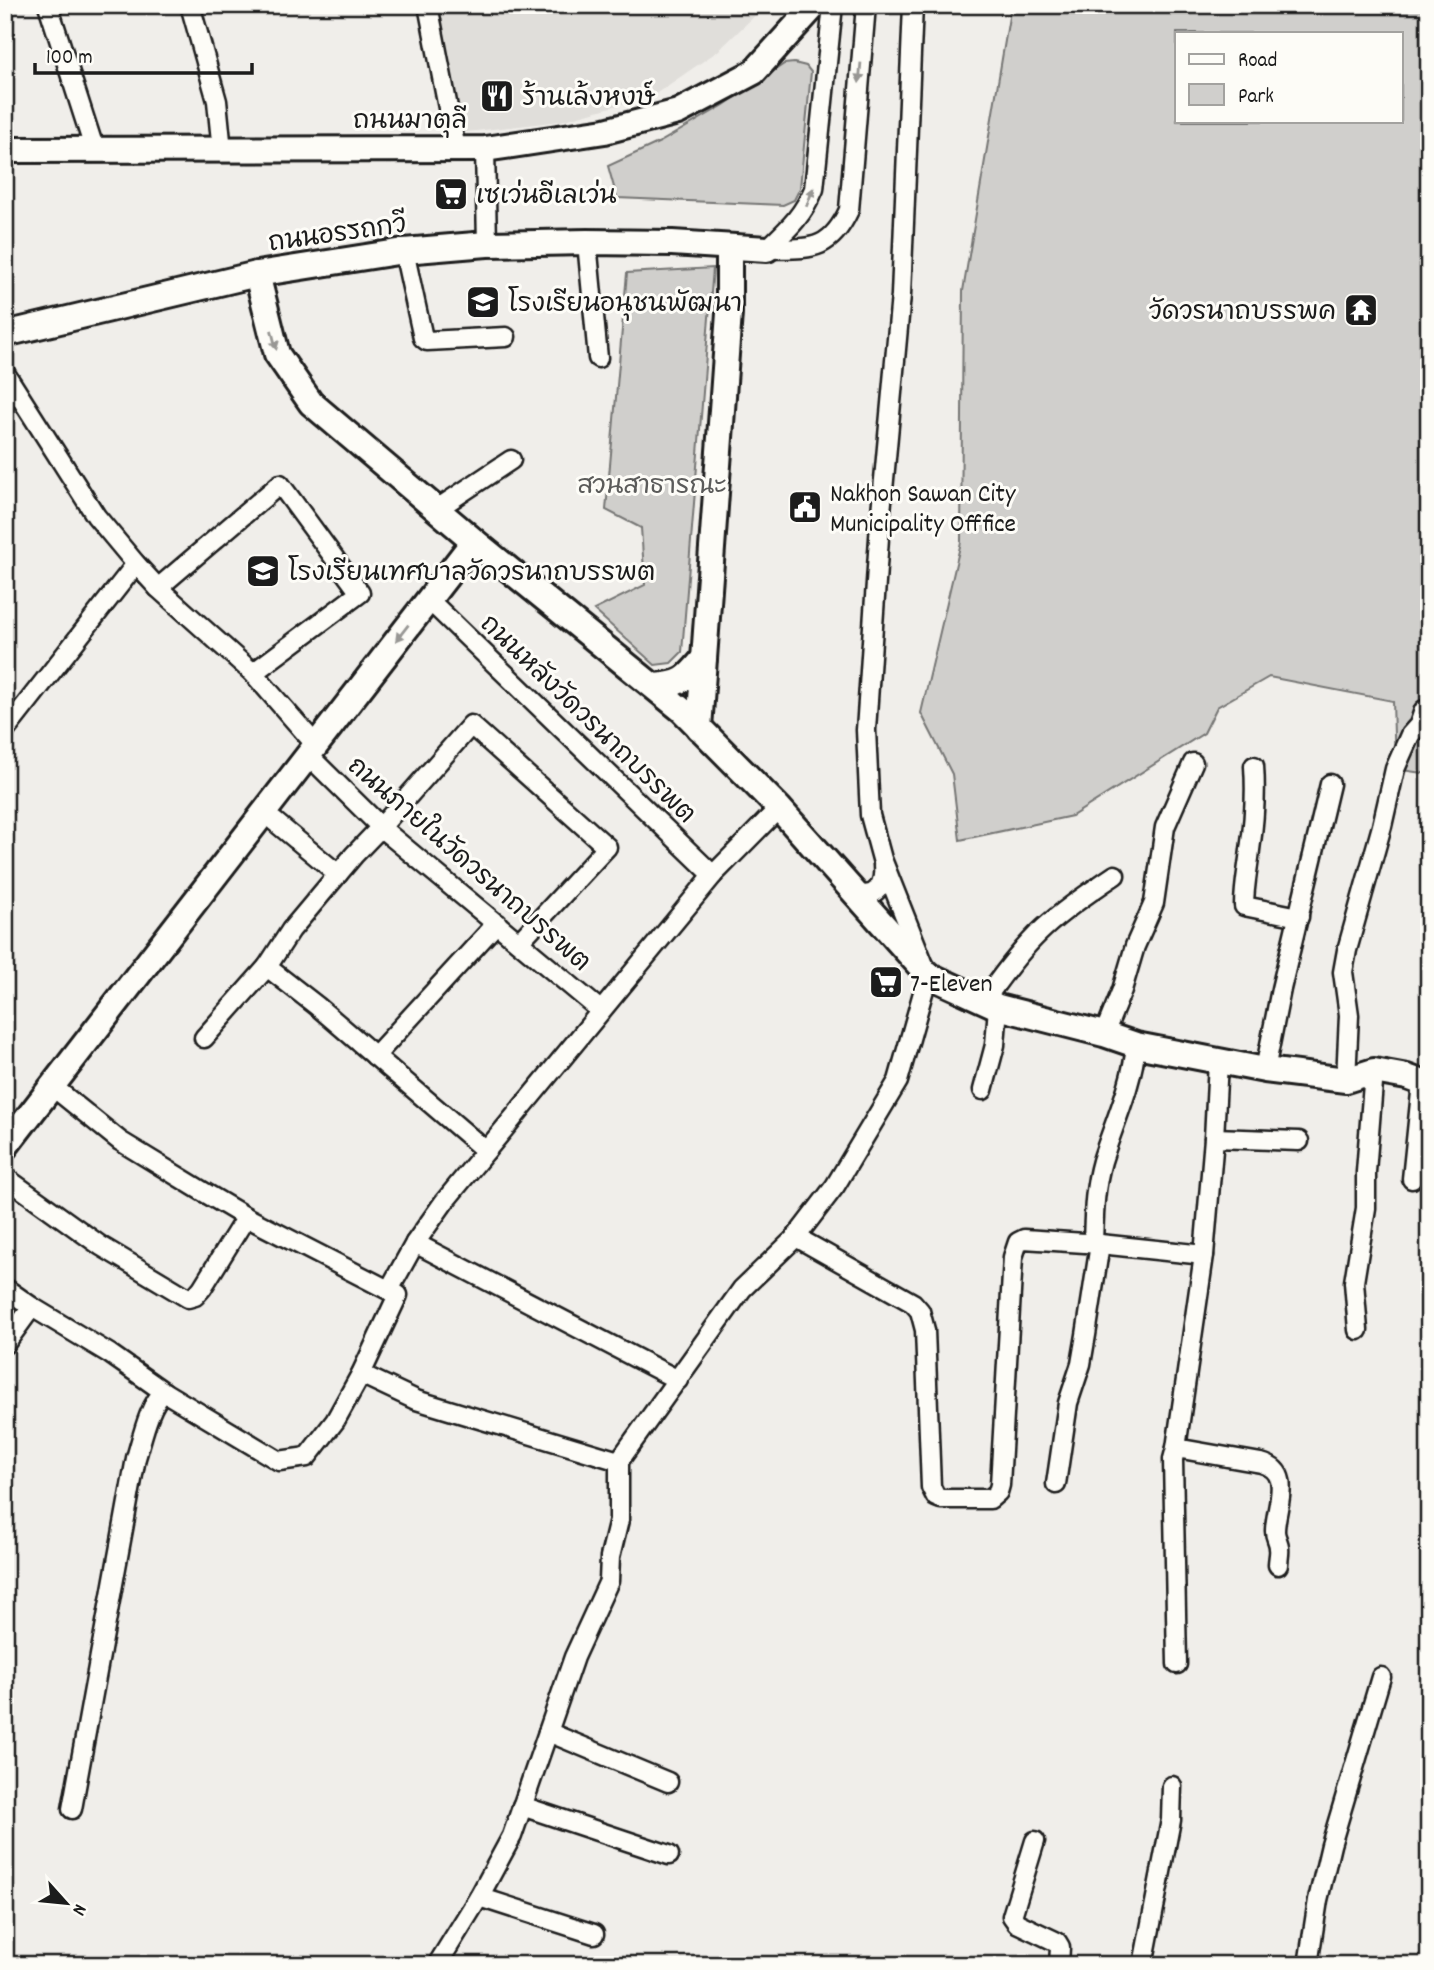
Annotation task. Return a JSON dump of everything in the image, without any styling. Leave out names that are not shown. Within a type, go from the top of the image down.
[{"type":"street","points":[[48,5],[95,151]]},
{"type":"street","points":[[190,5],[217,101],[222,150]]},
{"type":"street","points":[[428,5],[456,149]]},
{"type":"street","name":"ถนนมาตุลี","points":[[5,150],[485,149],[605,131],[678,112],[754,72],[815,5]]},
{"type":"street","points":[[768,249],[807,206],[814,189],[833,5]]},
{"type":"street","points":[[768,249],[812,248],[823,243],[843,223],[849,210],[866,5]]},
{"type":"street","points":[[438,1965],[512,1836],[574,1657],[609,1581],[610,1557],[619,1520],[619,1461],[742,1289],[796,1237],[835,1186],[898,1081],[928,975],[882,859],[870,815],[866,730],[880,523],[901,295],[913,5]]},
{"type":"street","points":[[485,149],[486,244]]},
{"type":"street","points":[[587,242],[598,358]]},
{"type":"street","name":"ถนนอรรถกวี","points":[[5,334],[257,274],[404,251],[486,244],[587,242],[672,243],[768,249]]},
{"type":"street","points":[[699,727],[729,313],[729,248]]},
{"type":"street","points":[[404,251],[423,338],[427,341],[506,337]]},
{"type":"street","points":[[257,274],[277,354],[311,404],[474,541],[654,686],[699,727],[779,808],[928,975],[991,1004],[1136,1045],[1265,1070],[1346,1080],[1374,1072],[1407,1077],[1426,1084],[1412,1179]]},
{"type":"street","name":"ถนนภายในวัดวรนาถบรรพต","points":[[5,373],[96,516],[158,588],[253,673],[311,749],[381,827],[600,1010]]},
{"type":"street","points":[[437,509],[511,460]]},
{"type":"street","points":[[158,588],[280,484],[360,593],[253,673]]},
{"type":"street","points":[[5,1147],[474,541]]},
{"type":"street","points":[[8,722],[136,564]]},
{"type":"street","name":"ถนนหลังวัดวรนาถบรรพต","points":[[428,599],[713,875]]},
{"type":"street","points":[[654,686],[675,685],[690,676],[704,658]]},
{"type":"street","points":[[1346,1080],[1349,1015],[1343,972],[1347,950],[1395,769],[1410,736],[1419,725],[1424,710]]},
{"type":"street","points":[[204,1038],[267,967],[291,930],[338,874],[471,725],[607,846],[519,942]]},
{"type":"street","points":[[1104,1034],[1122,990],[1135,946],[1154,903],[1165,827],[1193,763]]},
{"type":"street","points":[[1254,766],[1256,795],[1251,849],[1244,881],[1244,906],[1299,917]]},
{"type":"street","points":[[1265,1070],[1281,989],[1331,784]]},
{"type":"street","points":[[390,1290],[415,1243],[444,1202],[713,875],[779,808]]},
{"type":"street","points":[[274,821],[338,874]]},
{"type":"street","points":[[854,892],[862,896],[869,895],[881,885],[884,875],[882,859]]},
{"type":"street","points":[[983,1090],[995,1045],[991,1004],[1002,976],[1044,928],[1115,875]]},
{"type":"street","points":[[374,1056],[497,923]]},
{"type":"street","points":[[267,967],[317,1006],[486,1151]]},
{"type":"street","points":[[1056,1484],[1068,1403],[1083,1354],[1097,1243],[1094,1198],[1101,1163],[1134,1066],[1136,1045]]},
{"type":"street","points":[[1177,1664],[1173,1459],[1204,1255],[1218,1062]]},
{"type":"street","points":[[1358,1331],[1354,1282],[1366,1208],[1366,1172],[1374,1072]]},
{"type":"street","points":[[5,1289],[110,1354],[164,1392],[279,1461],[307,1457],[335,1421],[361,1374],[398,1295],[246,1217],[120,1141],[52,1086]]},
{"type":"street","points":[[1214,1138],[1299,1141]]},
{"type":"street","points":[[5,1177],[101,1246],[188,1298],[195,1296],[202,1288],[246,1217]]},
{"type":"street","points":[[796,1237],[913,1303],[920,1311],[925,1330],[931,1487],[933,1493],[941,1499],[990,1499],[998,1492],[1013,1257],[1018,1242],[1024,1239],[1097,1243],[1204,1255]]},
{"type":"street","points":[[415,1243],[678,1380]]},
{"type":"street","points":[[5,1344],[32,1307]]},
{"type":"street","points":[[361,1374],[416,1400],[619,1461]]},
{"type":"street","points":[[72,1809],[136,1458],[146,1425],[159,1396],[164,1392]]},
{"type":"street","points":[[1176,1448],[1270,1465],[1276,1471],[1281,1479],[1275,1531],[1279,1549],[1278,1565]]},
{"type":"street","points":[[1308,1965],[1318,1900],[1331,1845],[1381,1677]]},
{"type":"street","points":[[548,1732],[668,1782]]},
{"type":"street","points":[[1143,1965],[1171,1820],[1172,1786]]},
{"type":"street","points":[[522,1806],[669,1855]]},
{"type":"street","points":[[1035,1841],[1012,1916],[1017,1923],[1057,1942],[1060,1947],[1059,1965]]},
{"type":"street","points":[[479,1897],[594,1934]]},
{"type":"shaded area","points":[[432,5],[766,5],[718,51],[654,95],[561,121],[459,133]]},
{"type":"green space","points":[[1011,5],[1429,5],[1429,774],[1395,769],[1393,701],[1269,677],[1217,707],[1204,733],[1072,816],[960,840],[952,774],[921,713],[961,542],[963,291]]},
{"type":"green space","points":[[784,64],[806,66],[811,72],[800,188],[794,200],[783,205],[617,198],[608,166],[660,142],[724,105]]},
{"type":"green space","name":"สวนสาธารณะ","points":[[713,268],[682,652],[671,663],[655,665],[594,610],[645,585],[641,528],[606,510],[627,273]]},
{"type":"place","name":"ร้านเล้งหงษ์","points":[[497,96]]},
{"type":"place","name":"เซเว่นอีเลเว่น","points":[[451,194]]},
{"type":"place","name":"โรงเรียนอนุชนพัฒนา","points":[[483,302]]},
{"type":"place","name":"วัดวรนาถบรรพค","points":[[1361,310]]},
{"type":"place","name":"Nakhon Sawan City Municipality Offfice","points":[[805,507]]},
{"type":"place","name":"โรงเรียนเทศบาลวัดวรนาถบรรพต","points":[[263,571]]},
{"type":"place","name":"7-Eleven","points":[[886,982]]}]
